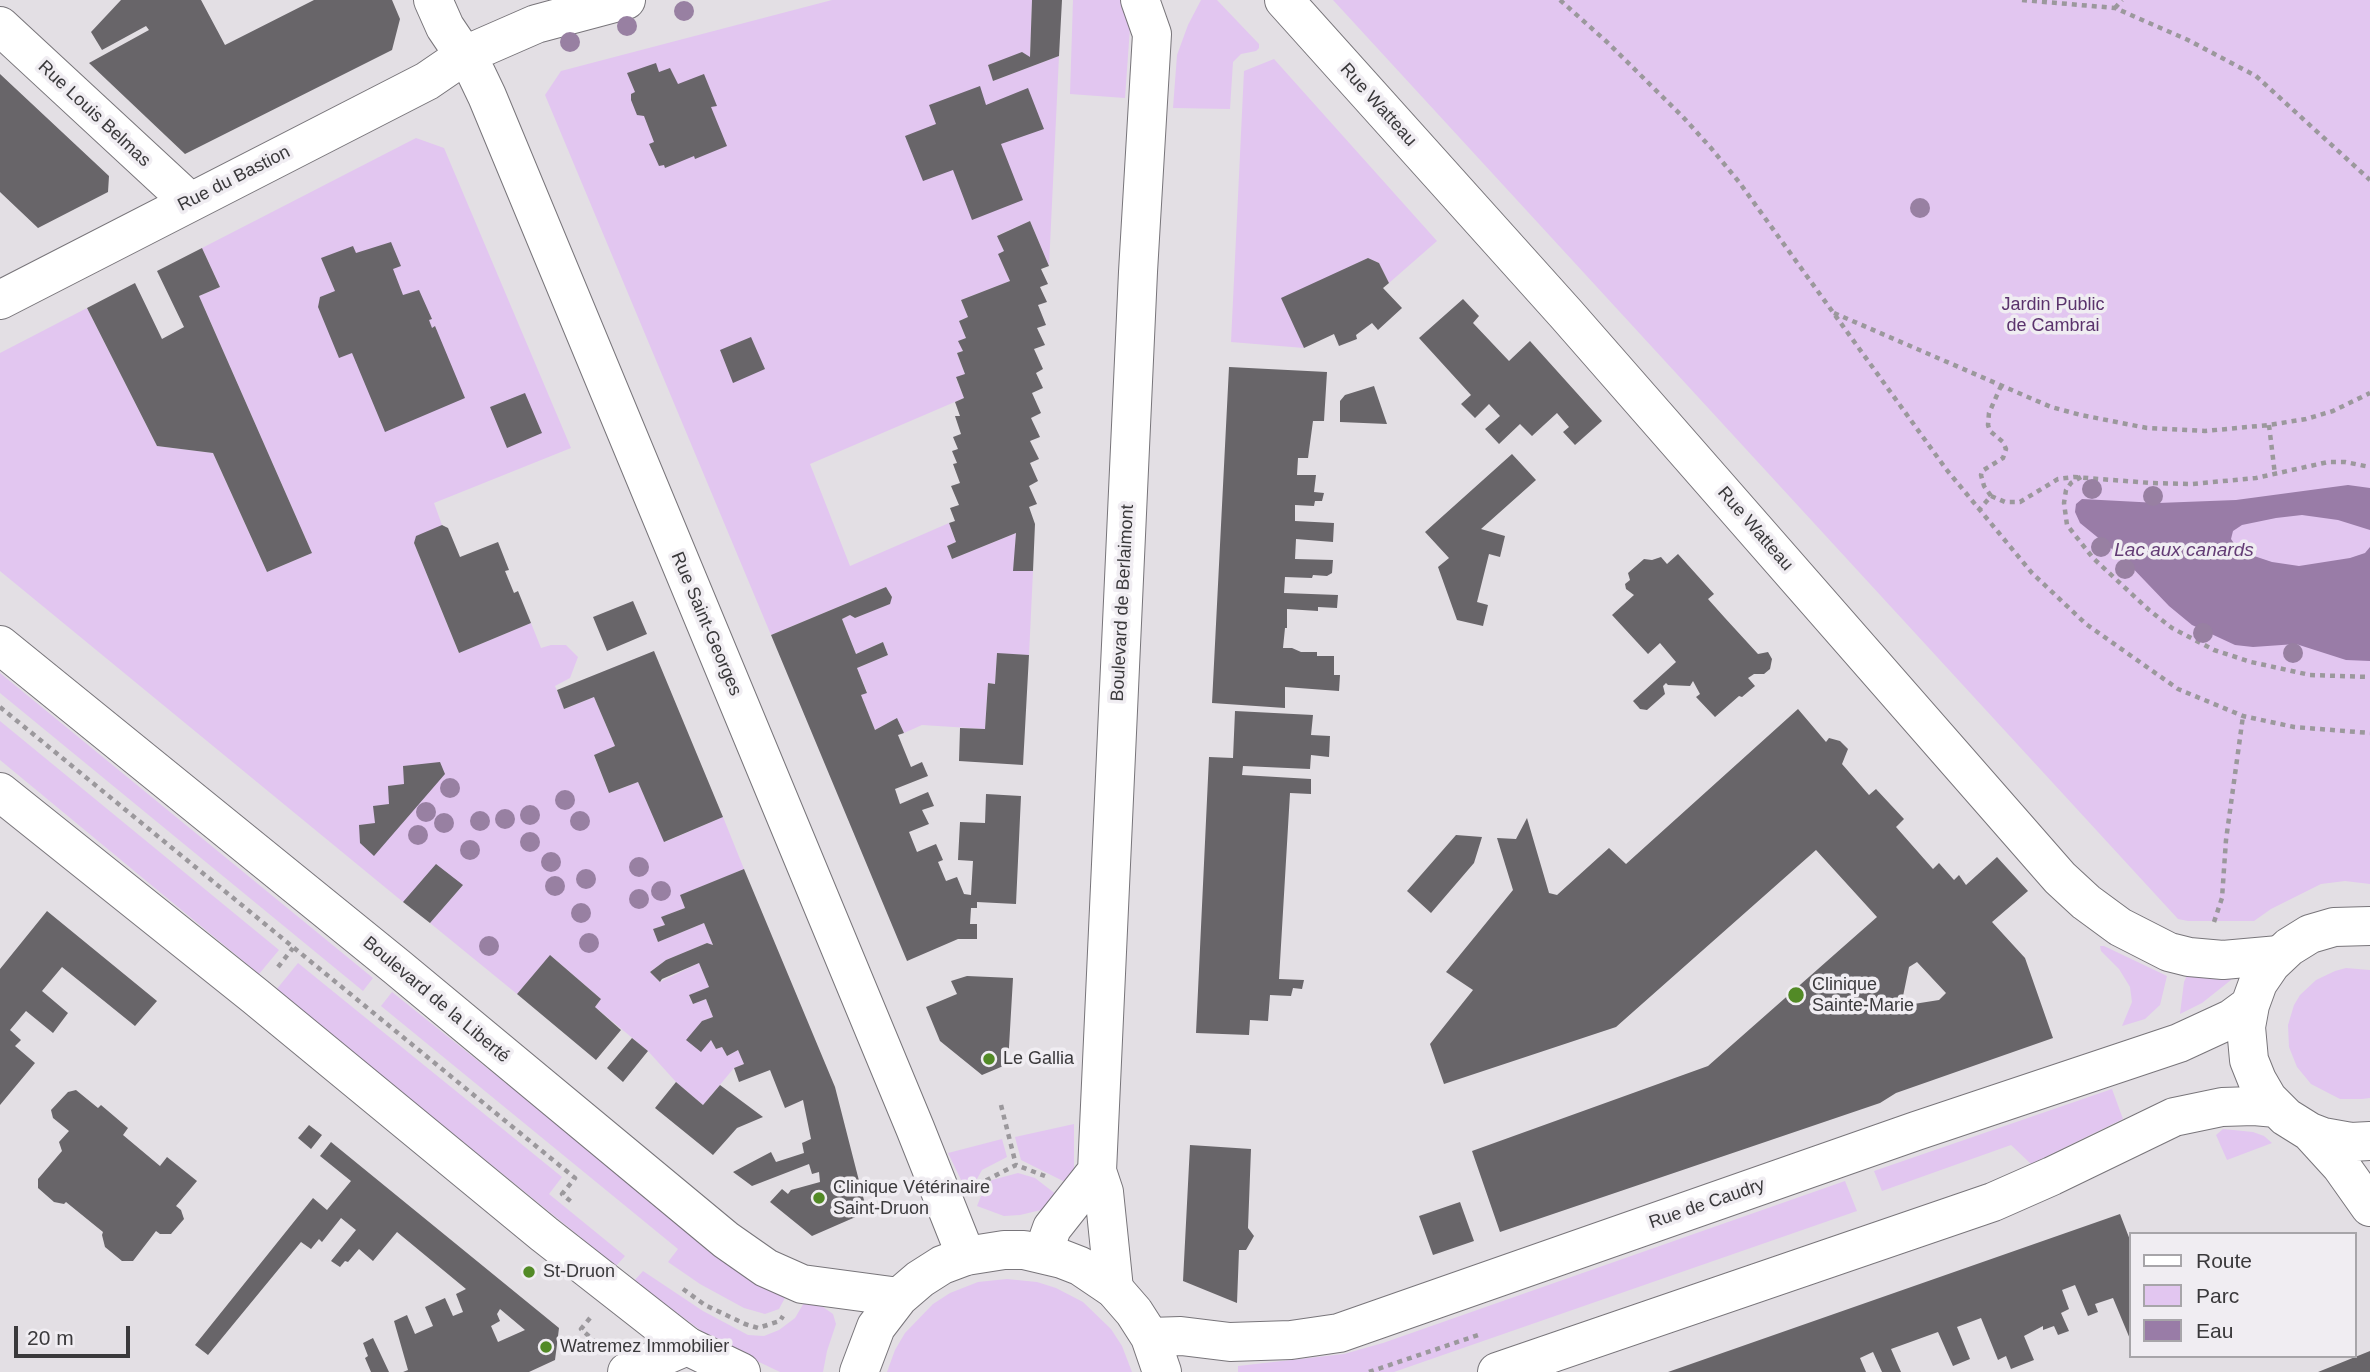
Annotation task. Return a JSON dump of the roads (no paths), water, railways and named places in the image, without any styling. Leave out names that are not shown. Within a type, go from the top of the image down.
[{"type":"street","name":"Rue Saint-Georges","points":[[433,0],[445,27],[476,73],[487,96],[966,1256]]},
{"type":"street","name":"Rue du Bastion","points":[[0,300],[427,81],[465,55],[536,24],[626,0]]},
{"type":"street","name":"Boulevard de Berlaimont","points":[[1114,1289],[1104,1192],[1089,1181],[1137,286],[1146,17],[1161,22],[1170,0]]},
{"type":"street","name":"Rue Watteau","points":[[1284,0],[1567,315],[2060,878],[2086,902],[2120,927],[2154,946],[2189,957],[2223,960],[2279,955]]},
{"type":"street","name":"Rue Louis Belmas","points":[[0,26],[189,201]]},
{"type":"street","name":"Boulevard de la Liberté","points":[[0,645],[305,892],[726,1240],[766,1268],[802,1284],[899,1297]]},
{"type":"street","points":[[0,792],[544,1234],[687,1346],[741,1372]]},
{"type":"street","points":[[2370,926],[2346,925],[2322,930],[2299,940],[2279,955],[2258,983],[2246,1027],[2249,1060],[2257,1080],[2276,1108],[2310,1132],[2337,1140],[2370,1141]]},
{"type":"street","name":"Rue de Caudry","points":[[1156,1354],[1181,1336],[1230,1342],[1291,1340],[1339,1333],[1916,1131],[2179,1043],[2231,1019],[2250,1005]]},
{"type":"street","points":[[1497,1372],[1993,1202],[2174,1117],[2222,1107],[2276,1108]]},
{"type":"street","points":[[2310,1132],[2341,1166],[2370,1207]]},
{"type":"street","points":[[1043,1254],[1052,1228],[1089,1181]]},
{"type":"street","points":[[859,1372],[876,1327],[899,1297],[919,1279],[942,1265],[966,1256],[1004,1250],[1043,1254],[1080,1266],[1114,1289],[1135,1312],[1156,1354]]},
{"type":"street","points":[[627,1372],[687,1346]]},
{"type":"water","name":"Lac aux canards","points":[[2348,485],[2370,488],[2370,530],[2338,520],[2302,515],[2242,525],[2233,531],[2231,539],[2238,549],[2251,555],[2272,562],[2299,566],[2350,558],[2365,553],[2370,547],[2370,661],[2346,660],[2296,644],[2253,647],[2235,645],[2192,625],[2169,606],[2123,558],[2080,523],[2075,512],[2076,504],[2082,499],[2158,503],[2236,500]]},
{"type":"place","name":"Clinique Sainte-Marie","points":[[1796,995]]},
{"type":"place","name":"Le Gallia","points":[[989,1059]]},
{"type":"place","name":"Clinique Vétérinaire Saint-Druon","points":[[819,1198]]},
{"type":"place","name":"St-Druon","points":[[529,1272]]},
{"type":"place","name":"Watremez Immobilier","points":[[546,1347]]},
{"type":"park label","name":"Jardin Public de Cambrai","points":[[2053,315]]}]
